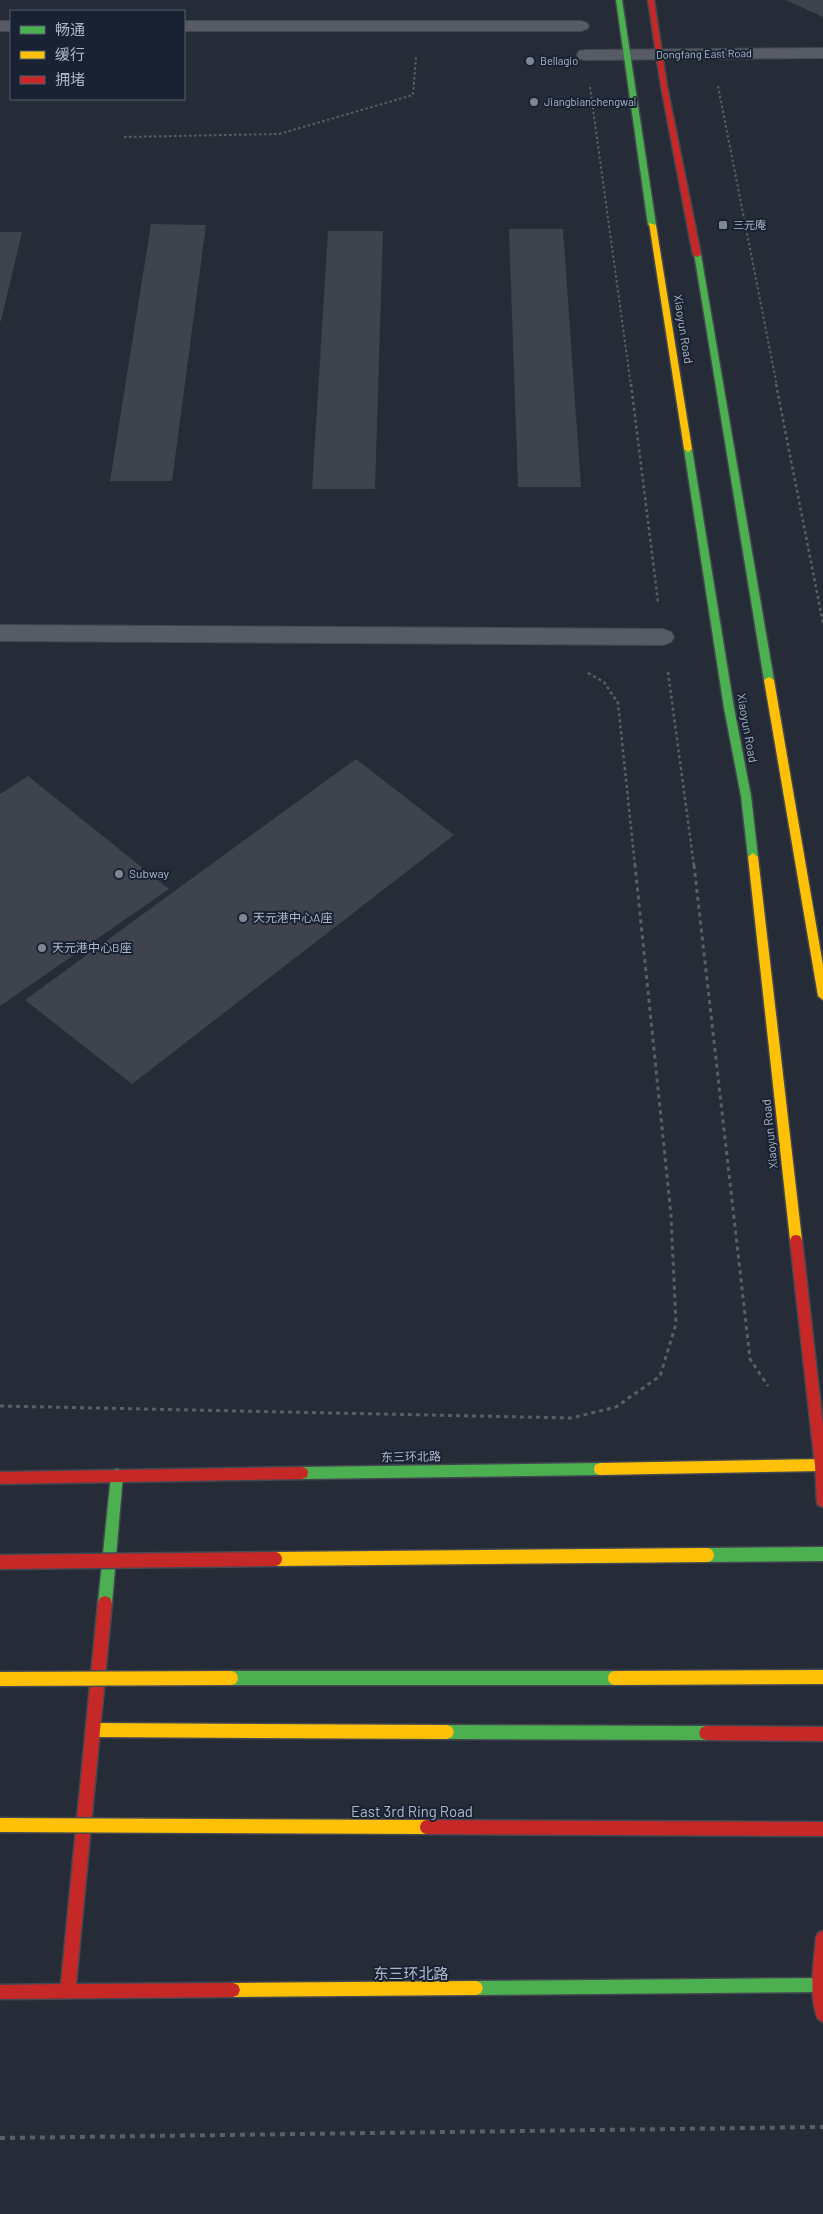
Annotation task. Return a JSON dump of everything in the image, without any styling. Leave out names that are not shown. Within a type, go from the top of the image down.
[{"type":"main road","name":"Xiaoyun Road","points":[[619,0],[626,56],[726,689],[746,796],[822,1465],[823,1501]]},
{"type":"main road","name":"Xiaoyun Road","points":[[651,0],[659,55],[693,234],[823,996]]},
{"type":"main road","name":"东三环北路","points":[[0,1478],[822,1465]]},
{"type":"main road","points":[[68,1991],[117,1475]]},
{"type":"main road","points":[[0,1562],[823,1554]]},
{"type":"main road","points":[[0,1680],[823,1677]]},
{"type":"main road","points":[[93,1730],[823,1734]]},
{"type":"main road","name":"East 3rd Ring Road","points":[[0,1825],[823,1830]]},
{"type":"main road","points":[[823,1938],[821,1985],[823,2014]]},
{"type":"main road","points":[[821,1985],[823,1970]]},
{"type":"main road","name":"东三环北路","points":[[0,1992],[821,1985]]},
{"type":"street","points":[[185,26],[581,26]]},
{"type":"street","name":"Dongfang East Road","points":[[585,55],[823,53]]},
{"type":"street","points":[[0,633],[663,637]]},
{"type":"path","points":[[124,137],[279,134],[412,95],[418,27]]},
{"type":"path","points":[[707,54],[717,82],[823,623]]},
{"type":"path","points":[[585,55],[640,448],[646,515],[687,808],[750,1358],[769,1388]]},
{"type":"path","points":[[0,1406],[571,1418],[616,1408],[660,1376],[676,1324],[671,1215],[622,736],[618,703],[604,682],[583,670]]},
{"type":"path","points":[[0,2138],[823,2127]]},
{"type":"building","points":[[786,0],[823,0],[823,17]]},
{"type":"building","points":[[151,224],[206,225],[172,481],[110,481]]},
{"type":"building","points":[[509,229],[563,229],[581,487],[518,487]]},
{"type":"building","points":[[328,231],[383,231],[375,489],[312,489]]},
{"type":"building","points":[[0,232],[22,232],[1,321],[0,321]]},
{"type":"building","name":"天元港中心A座","points":[[356,759],[454,835],[132,1084],[25,1000]]},
{"type":"building","name":"天元港中心B座","points":[[28,776],[169,889],[0,1006],[0,794]]},
{"type":"traffic: fast","points":[[619,0],[652,225]]},
{"type":"traffic: fast","points":[[697,255],[769,680]]},
{"type":"traffic: fast","points":[[688,449],[729,708],[746,796],[753,857]]},
{"type":"traffic: fast","points":[[302,1473],[600,1469]]},
{"type":"traffic: fast","points":[[105,1603],[117,1475]]},
{"type":"traffic: fast","points":[[707,1555],[823,1554]]},
{"type":"traffic: fast","points":[[231,1678],[615,1678]]},
{"type":"traffic: fast","points":[[447,1732],[706,1733]]},
{"type":"traffic: fast","points":[[476,1988],[823,1985]]},
{"type":"traffic: slow","points":[[652,225],[688,449]]},
{"type":"traffic: slow","points":[[769,680],[823,996]]},
{"type":"traffic: slow","points":[[753,857],[796,1240]]},
{"type":"traffic: slow","points":[[600,1469],[823,1465]]},
{"type":"traffic: slow","points":[[275,1559],[707,1555]]},
{"type":"traffic: slow","points":[[615,1678],[823,1677]]},
{"type":"traffic: slow","points":[[0,1679],[231,1678]]},
{"type":"traffic: slow","points":[[93,1730],[447,1732]]},
{"type":"traffic: slow","points":[[0,1825],[427,1827]]},
{"type":"traffic: slow","points":[[233,1990],[476,1988]]},
{"type":"traffic: jam","points":[[651,0],[664,86],[697,255]]},
{"type":"traffic: jam","points":[[796,1240],[821,1465],[823,1501]]},
{"type":"traffic: jam","points":[[0,1478],[302,1473]]},
{"type":"traffic: jam","points":[[0,1562],[275,1559]]},
{"type":"traffic: jam","points":[[68,1991],[105,1603]]},
{"type":"traffic: jam","points":[[706,1733],[823,1734]]},
{"type":"traffic: jam","points":[[427,1827],[823,1829]]},
{"type":"traffic: jam","points":[[823,1938],[820,1985],[823,2014]]},
{"type":"traffic: jam","points":[[0,1992],[233,1990]]},
{"type":"place","name":"Bellagio","points":[[530,61]]},
{"type":"place","name":"Jiangbianchengwai","points":[[534,102]]},
{"type":"place","name":"三元庵","points":[[723,225]]},
{"type":"place","name":"Subway","points":[[119,874]]},
{"type":"place","name":"天元港中心A座","points":[[243,918]]},
{"type":"place","name":"天元港中心B座","points":[[42,948]]}]
